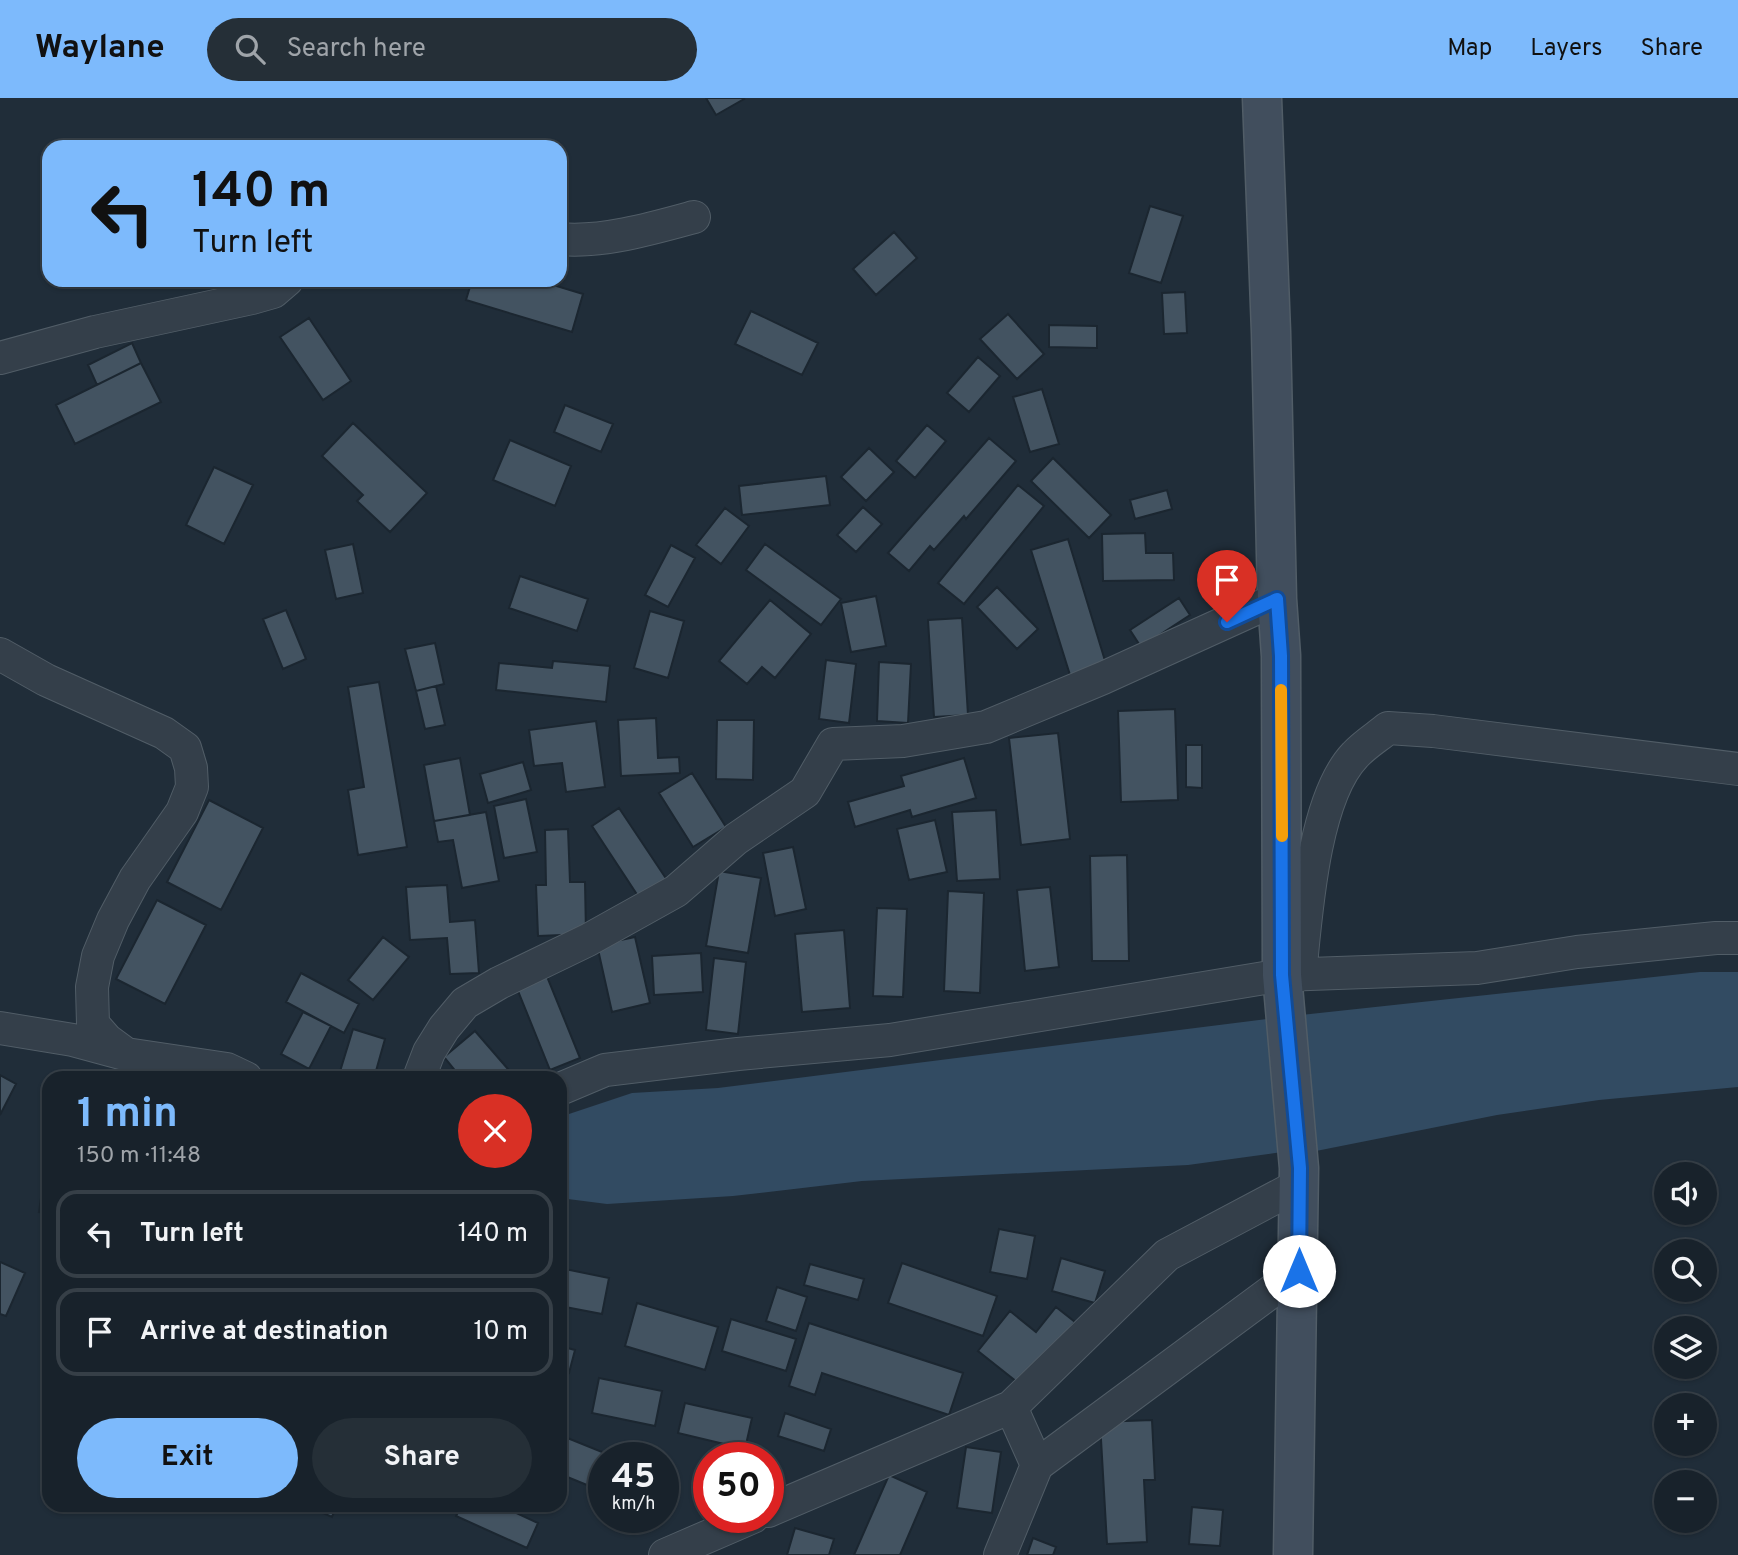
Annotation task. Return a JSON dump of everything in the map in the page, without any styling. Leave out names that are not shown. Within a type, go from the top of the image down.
[{"type":"main road","points":[[1264,100],[1288,981],[1300,1176],[1293,1555]]},
{"type":"street","points":[[567,239],[634,231],[694,217]]},
{"type":"street","points":[[0,358],[95,332],[252,298],[273,292],[279,287]]},
{"type":"street","points":[[422,1071],[429,1052],[444,1028],[465,1003],[676,891],[736,839],[805,792],[833,744],[903,741],[986,727],[1103,678],[1277,599]]},
{"type":"street","points":[[0,654],[47,680],[164,733],[185,748],[191,768],[192,787],[181,813],[135,879],[113,920],[99,956],[92,987],[93,1024],[125,1054]]},
{"type":"street","points":[[1288,981],[1310,877],[1332,793],[1354,756],[1388,728],[1734,766]]},
{"type":"street","points":[[567,1086],[605,1070],[890,1040],[1288,981],[1477,968],[1577,952],[1738,938]]},
{"type":"street","points":[[0,1028],[73,1040],[125,1054],[231,1071]]},
{"type":"street","points":[[784,1504],[1011,1407],[1167,1255],[1300,1176]]},
{"type":"street","points":[[1000,1555],[1037,1465],[1299,1271]]},
{"type":"street","points":[[1011,1407],[1037,1465]]},
{"type":"street","points":[[665,1555],[716,1533]]},
{"type":"water","points":[[1700,972],[1738,972],[1738,1087],[1599,1100],[1497,1115],[1316,1151],[1301,1015]]},
{"type":"water","points":[[1267,1019],[1282,1152],[1188,1165],[862,1181],[733,1196],[607,1204],[567,1199],[567,1115],[632,1093],[718,1088]]},
{"type":"building","points":[[706,98],[743,98],[744,99],[716,115]]},
{"type":"building","points":[[1150,206],[1183,216],[1161,283],[1129,273]]},
{"type":"building","points":[[894,232],[917,258],[876,295],[853,269]]},
{"type":"building","points":[[470,287],[560,287],[583,294],[572,332],[466,300]]},
{"type":"building","points":[[1185,292],[1187,333],[1164,334],[1162,293]]},
{"type":"building","points":[[751,311],[818,343],[802,375],[735,344]]},
{"type":"building","points":[[1008,314],[1044,354],[1017,379],[980,339]]},
{"type":"building","points":[[309,318],[351,381],[323,400],[280,337]]},
{"type":"building","points":[[1049,325],[1097,326],[1097,348],[1049,347]]},
{"type":"building","points":[[132,343],[141,363],[97,385],[88,365]]},
{"type":"building","points":[[978,357],[1000,376],[969,412],[947,393]]},
{"type":"building","points":[[141,363],[161,402],[75,444],[56,405]]},
{"type":"building","points":[[1042,389],[1059,444],[1030,452],[1013,397]]},
{"type":"building","points":[[565,405],[613,424],[601,452],[554,432]]},
{"type":"building","points":[[353,423],[427,493],[390,532],[357,501],[363,495],[322,456]]},
{"type":"building","points":[[927,425],[946,441],[915,478],[896,461]]},
{"type":"building","points":[[989,438],[1016,461],[966,519],[964,516],[934,550],[930,546],[909,571],[888,553]]},
{"type":"building","points":[[510,440],[571,466],[555,506],[493,480]]},
{"type":"building","points":[[869,448],[894,472],[866,501],[841,477]]},
{"type":"building","points":[[1053,458],[1111,515],[1089,538],[1031,481]]},
{"type":"building","points":[[214,467],[253,485],[224,544],[186,525]]},
{"type":"building","points":[[826,476],[830,505],[742,515],[739,486]]},
{"type":"building","points":[[1018,485],[1044,506],[964,604],[938,583]]},
{"type":"building","points":[[1167,490],[1172,509],[1135,519],[1130,500]]},
{"type":"building","points":[[863,507],[882,524],[856,552],[837,535]]},
{"type":"building","points":[[725,508],[749,526],[721,564],[696,545]]},
{"type":"building","points":[[1145,533],[1146,553],[1173,553],[1174,580],[1103,581],[1102,534]]},
{"type":"building","points":[[1068,539],[1106,664],[1070,675],[1031,550]]},
{"type":"building","points":[[353,544],[363,593],[336,599],[325,550]]},
{"type":"building","points":[[765,544],[841,599],[821,625],[746,570]]},
{"type":"building","points":[[671,545],[695,558],[668,607],[645,595]]},
{"type":"building","points":[[520,576],[588,599],[577,631],[509,608]]},
{"type":"building","points":[[997,587],[1038,629],[1017,649],[977,607]]},
{"type":"building","points":[[876,596],[886,646],[851,652],[841,603]]},
{"type":"building","points":[[1179,598],[1190,615],[1141,647],[1130,630]]},
{"type":"building","points":[[770,600],[811,634],[775,678],[762,667],[747,684],[719,661]]},
{"type":"building","points":[[286,610],[306,659],[283,669],[263,619]]},
{"type":"building","points":[[650,611],[684,621],[668,678],[634,668]]},
{"type":"building","points":[[962,618],[968,715],[934,717],[928,620]]},
{"type":"building","points":[[435,643],[444,684],[416,691],[405,649]]},
{"type":"building","points":[[826,660],[856,664],[849,723],[819,719]]},
{"type":"building","points":[[553,661],[610,666],[606,702],[496,690],[499,663],[552,668]]},
{"type":"building","points":[[879,662],[911,664],[908,723],[877,721]]},
{"type":"building","points":[[379,682],[407,847],[358,855],[348,790],[364,787],[348,687]]},
{"type":"building","points":[[436,686],[445,725],[425,729],[416,691]]},
{"type":"building","points":[[1175,709],[1178,800],[1121,802],[1118,711]]},
{"type":"building","points":[[656,718],[658,758],[679,757],[680,773],[621,776],[618,720]]},
{"type":"building","points":[[717,720],[754,720],[753,780],[716,779]]},
{"type":"building","points":[[596,721],[605,787],[566,792],[562,763],[534,766],[529,730]]},
{"type":"building","points":[[1058,733],[1070,839],[1021,845],[1009,738]]},
{"type":"building","points":[[1186,745],[1202,745],[1202,788],[1186,787]]},
{"type":"building","points":[[460,758],[470,815],[434,821],[424,765]]},
{"type":"building","points":[[964,758],[976,798],[912,817],[910,810],[855,827],[848,802],[904,786],[901,776]]},
{"type":"building","points":[[523,762],[531,790],[488,803],[480,774]]},
{"type":"building","points":[[692,773],[726,827],[693,847],[659,793]]},
{"type":"building","points":[[526,799],[537,852],[504,858],[494,806]]},
{"type":"building","points":[[209,800],[263,828],[221,910],[167,882]]},
{"type":"building","points":[[619,808],[667,880],[640,899],[592,826]]},
{"type":"building","points":[[996,810],[1000,879],[957,881],[952,812]]},
{"type":"building","points":[[486,812],[499,881],[462,888],[453,840],[438,842],[434,821]]},
{"type":"building","points":[[935,820],[947,872],[909,880],[897,829]]},
{"type":"building","points":[[568,829],[570,882],[585,882],[586,934],[538,936],[536,885],[546,885],[545,830]]},
{"type":"building","points":[[793,847],[806,909],[775,916],[763,853]]},
{"type":"building","points":[[1127,855],[1129,961],[1092,961],[1090,856]]},
{"type":"building","points":[[719,871],[761,878],[748,953],[706,946]]},
{"type":"building","points":[[447,885],[450,922],[475,920],[479,973],[450,974],[447,938],[410,940],[406,887]]},
{"type":"building","points":[[1050,887],[1059,967],[1025,971],[1017,890]]},
{"type":"building","points":[[948,891],[984,893],[980,993],[944,991]]},
{"type":"building","points":[[157,900],[206,925],[165,1004],[116,979]]},
{"type":"building","points":[[877,908],[907,909],[903,997],[873,996]]},
{"type":"building","points":[[844,930],[850,1008],[802,1012],[795,934]]},
{"type":"building","points":[[383,937],[409,957],[373,1000],[348,980]]},
{"type":"building","points":[[635,937],[650,1003],[612,1012],[597,945]]},
{"type":"building","points":[[701,953],[703,992],[654,995],[652,956]]},
{"type":"building","points":[[714,958],[746,962],[738,1034],[706,1030]]},
{"type":"building","points":[[544,969],[580,1058],[550,1070],[514,981]]},
{"type":"building","points":[[301,973],[359,1004],[344,1033],[286,1002]]},
{"type":"building","points":[[303,1012],[331,1026],[309,1069],[281,1054]]},
{"type":"building","points":[[353,1029],[385,1039],[376,1071],[340,1071]]},
{"type":"building","points":[[475,1031],[510,1071],[455,1071],[444,1057]]},
{"type":"building","points":[[0,1075],[16,1084],[0,1115]]},
{"type":"building","points":[[42,1192],[42,1212],[39,1212]]},
{"type":"building","points":[[999,1229],[1035,1236],[1027,1279],[990,1272]]},
{"type":"building","points":[[1061,1258],[1105,1271],[1095,1303],[1052,1291]]},
{"type":"building","points":[[0,1262],[25,1273],[6,1316],[0,1314]]},
{"type":"building","points":[[902,1263],[997,1296],[983,1336],[888,1303]]},
{"type":"building","points":[[810,1264],[864,1279],[858,1300],[804,1285]]},
{"type":"building","points":[[567,1269],[609,1278],[602,1314],[567,1307]]},
{"type":"building","points":[[777,1287],[807,1297],[796,1331],[766,1321]]},
{"type":"building","points":[[637,1303],[718,1327],[705,1370],[625,1346]]},
{"type":"building","points":[[1056,1307],[1075,1322],[1022,1386],[978,1351],[1010,1311],[1036,1332]]},
{"type":"building","points":[[731,1319],[796,1339],[786,1371],[722,1351]]},
{"type":"building","points":[[809,1323],[963,1373],[949,1415],[822,1373],[815,1395],[789,1386]]},
{"type":"building","points":[[567,1348],[575,1350],[569,1373],[567,1372]]},
{"type":"building","points":[[599,1378],[662,1391],[655,1426],[592,1413]]},
{"type":"building","points":[[685,1403],[752,1418],[747,1442],[716,1442],[678,1433]]},
{"type":"building","points":[[785,1413],[831,1429],[824,1451],[778,1436]]},
{"type":"building","points":[[1152,1420],[1155,1480],[1144,1480],[1147,1542],[1107,1544],[1100,1422]]},
{"type":"building","points":[[567,1438],[588,1446],[588,1485],[567,1477]]},
{"type":"building","points":[[966,1447],[1001,1452],[992,1513],[957,1508]]},
{"type":"building","points":[[889,1475],[927,1492],[900,1555],[854,1555]]},
{"type":"building","points":[[1192,1507],[1223,1510],[1220,1546],[1189,1544]]},
{"type":"building","points":[[321,1512],[334,1512],[332,1517]]},
{"type":"building","points":[[458,1512],[514,1512],[538,1523],[527,1548],[456,1516]]},
{"type":"building","points":[[795,1528],[834,1539],[829,1555],[787,1555]]},
{"type":"building","points":[[1033,1538],[1056,1547],[1053,1555],[1027,1555]]},
{"type":"slow traffic","points":[[1281,690],[1282,836]]},
{"type":"route","points":[[1227,622],[1277,599],[1281,656],[1282,975],[1300,1168],[1299,1271]]}]
